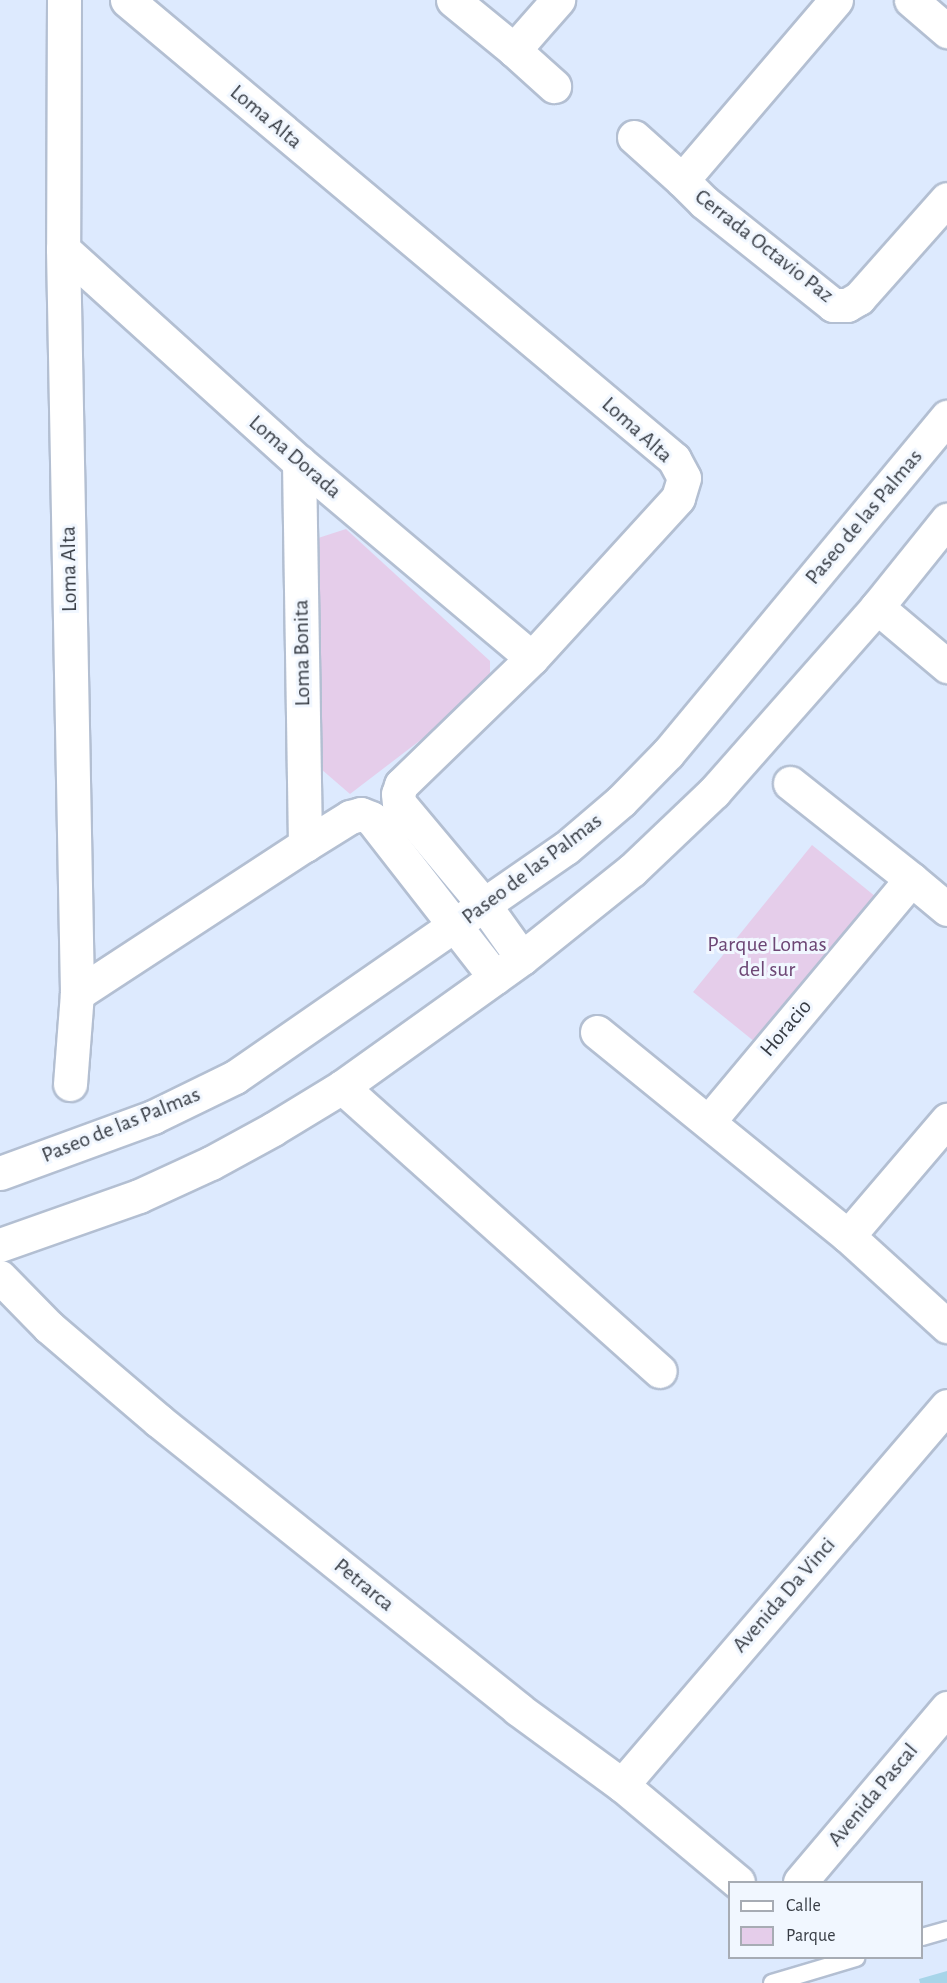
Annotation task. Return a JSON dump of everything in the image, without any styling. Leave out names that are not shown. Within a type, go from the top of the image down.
[{"type":"street","name":"Loma Alta","points":[[64,0],[63,249],[77,994],[70,1084]]},
{"type":"street","name":"Loma Alta","points":[[127,0],[674,459],[684,478],[678,498],[532,658],[401,785],[398,794],[399,803],[484,906],[522,958]]},
{"type":"street","points":[[453,0],[554,86]]},
{"type":"street","points":[[514,50],[558,0]]},
{"type":"street","name":"Cerrada Octavio Paz","points":[[682,180],[836,0]]},
{"type":"street","points":[[911,0],[947,31]]},
{"type":"street","name":"Cerrada Octavio Paz","points":[[634,136],[704,202],[833,305],[847,305],[859,298],[947,199]]},
{"type":"street","name":"Loma Dorada","points":[[63,249],[299,462],[532,658]]},
{"type":"street","name":"Paseo de las Palmas","points":[[0,1173],[153,1117],[235,1077],[456,926],[589,828],[621,801],[668,753],[947,417]]},
{"type":"street","name":"Loma Bonita","points":[[299,462],[305,845]]},
{"type":"street","points":[[0,1245],[139,1196],[201,1168],[273,1129],[342,1087],[522,958],[632,870],[679,828],[746,758],[877,607],[947,520]]},
{"type":"street","points":[[877,607],[947,666]]},
{"type":"street","points":[[790,783],[947,909]]},
{"type":"street","points":[[77,994],[305,845],[350,817],[361,814],[371,818],[495,977]]},
{"type":"street","name":"Horacio","points":[[708,1121],[910,879]]},
{"type":"street","points":[[597,1032],[848,1236],[947,1326]]},
{"type":"street","points":[[342,1087],[660,1371]]},
{"type":"street","points":[[848,1236],[947,1120]]},
{"type":"street","name":"Petrarca","points":[[0,1277],[49,1327],[159,1421],[518,1709],[622,1785],[737,1881]]},
{"type":"street","name":"Avenida Da Vinci","points":[[622,1785],[947,1406]]},
{"type":"street","name":"Avenida Pascal","points":[[801,1881],[947,1708]]},
{"type":"lane","points":[[923,1936],[947,1930]]},
{"type":"lane","points":[[772,1983],[853,1959]]},
{"type":"green space","points":[[346,529],[490,661],[490,687],[350,794],[321,769],[312,540]]},
{"type":"green space","name":"Parque Lomas del sur","points":[[812,845],[880,900],[761,1047],[693,992]]},
{"type":"building","points":[[947,1971],[947,1983],[920,1983],[919,1979]]}]
